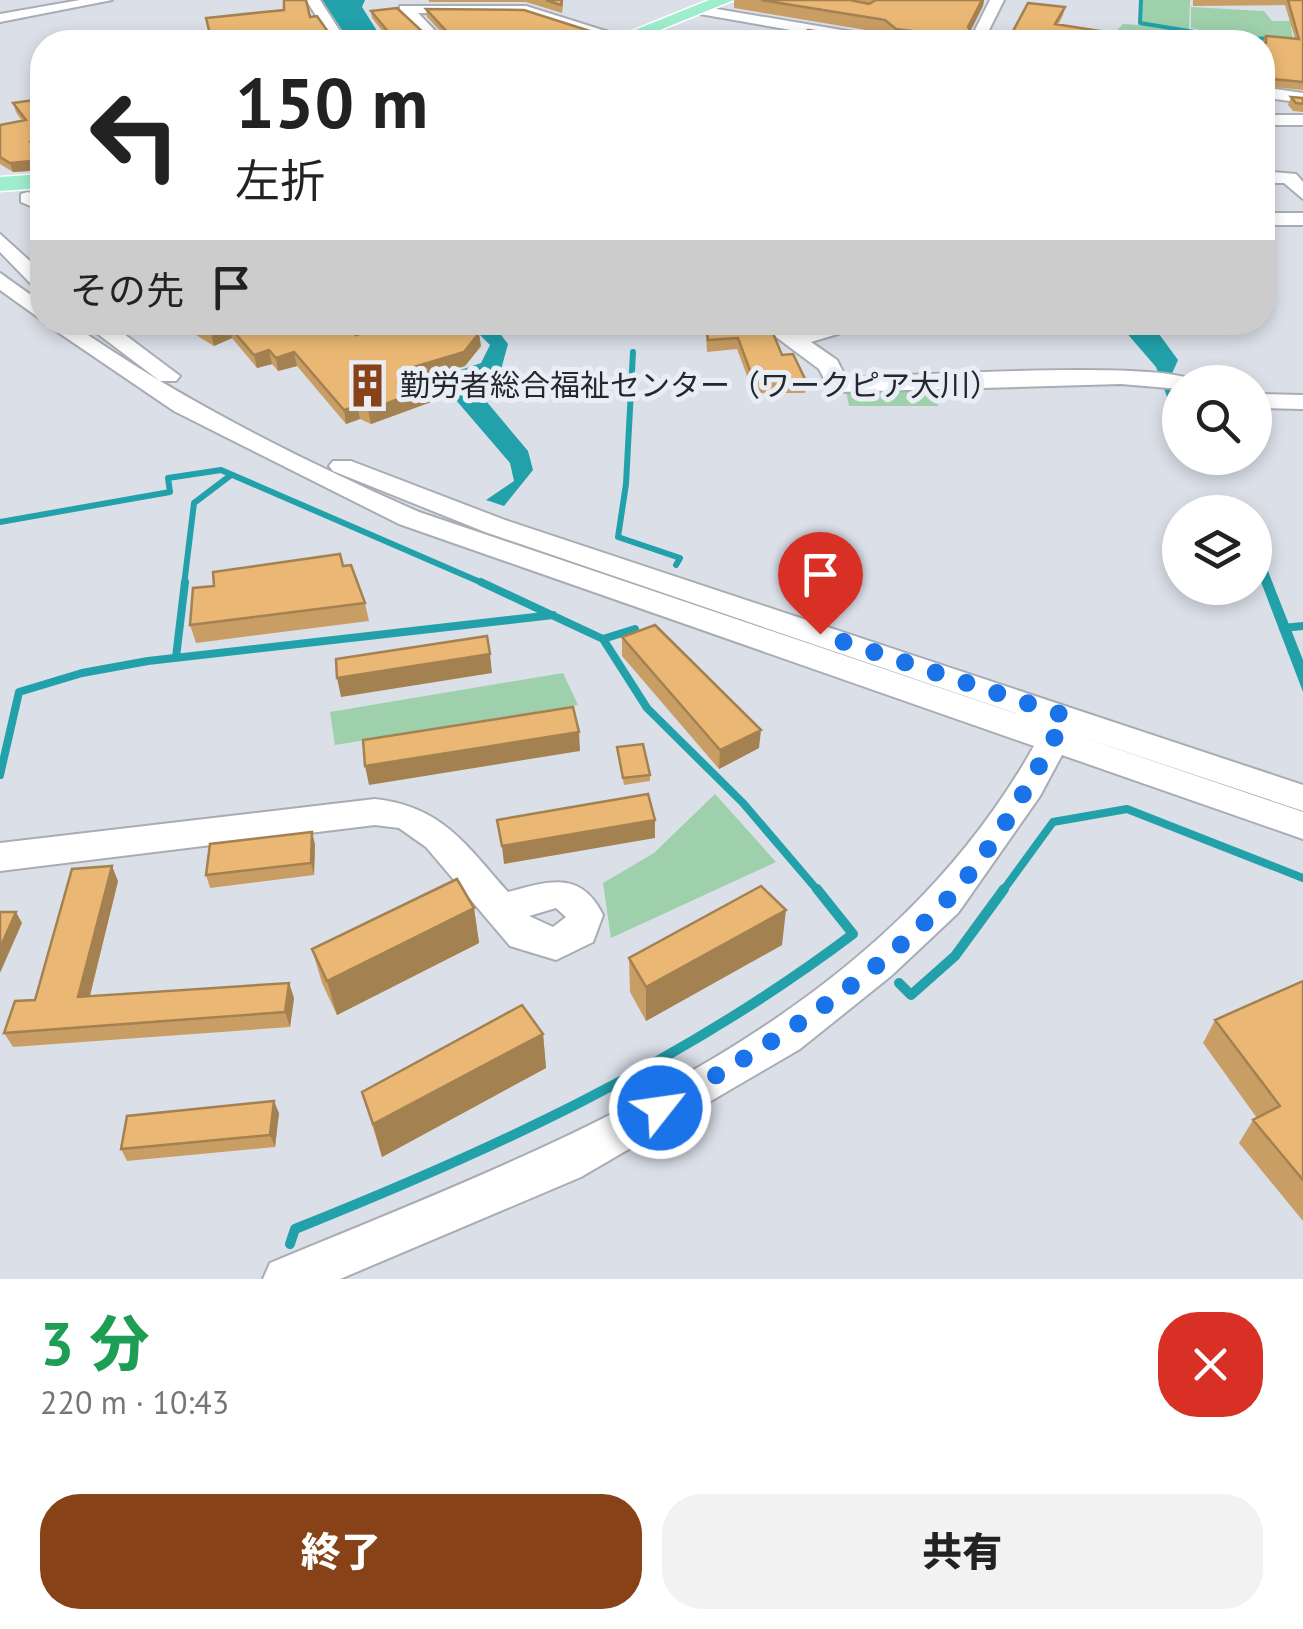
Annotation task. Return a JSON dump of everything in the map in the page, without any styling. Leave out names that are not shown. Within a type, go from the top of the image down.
[{"type":"main road","points":[[647,30],[725,0]]},
{"type":"main road","points":[[0,184],[30,193]]},
{"type":"street","points":[[0,18],[105,0]]},
{"type":"street","points":[[313,0],[332,30]]},
{"type":"street","points":[[982,30],[998,0]]},
{"type":"street","points":[[426,30],[405,8],[526,10],[586,30]]},
{"type":"street","points":[[699,10],[818,30]]},
{"type":"street","points":[[1275,94],[1303,98]]},
{"type":"street","points":[[1275,120],[1303,120]]},
{"type":"street","points":[[1275,177],[1290,178],[1303,192]]},
{"type":"street","points":[[1275,219],[1303,219]]},
{"type":"street","points":[[0,240],[30,271]]},
{"type":"street","points":[[4,288],[30,284]]},
{"type":"street","points":[[4,288],[30,306]]},
{"type":"street","points":[[74,335],[197,417],[288,464],[409,518],[557,572],[1303,798]]},
{"type":"street","points":[[110,335],[144,361],[218,406],[308,452],[427,501],[1060,727],[1303,826]]},
{"type":"street","points":[[785,335],[829,366],[838,385],[1162,381]]},
{"type":"street","points":[[789,338],[821,335]]},
{"type":"street","points":[[1272,401],[1303,402]]},
{"type":"street","points":[[286,1279],[566,1162],[786,1036],[878,964],[944,902],[1028,787],[1060,727]]},
{"type":"street","points":[[0,858],[375,812],[406,816],[438,838],[500,909]]},
{"type":"green space","points":[[1141,0],[1190,0],[1189,30],[1117,30],[1123,24],[1140,25]]},
{"type":"green space","points":[[1191,7],[1264,11],[1272,21],[1303,21],[1303,28],[1291,27],[1293,38],[1275,37],[1275,30],[1191,28]]},
{"type":"green space","points":[[1139,372],[1141,385],[970,387],[967,392],[937,392],[938,406],[849,406],[843,376]]},
{"type":"green space","points":[[563,673],[578,705],[335,745],[330,712]]},
{"type":"green space","points":[[715,794],[776,862],[611,938],[603,883],[654,853]]},
{"type":"water","points":[[322,0],[365,0],[362,7],[376,30],[342,30]]},
{"type":"water","points":[[480,335],[501,335],[508,344],[499,377],[471,383],[528,451],[533,470],[504,506],[486,500],[514,481],[510,463],[437,378],[481,363],[490,345]]},
{"type":"water","points":[[1128,335],[1160,335],[1178,360],[1176,365],[1162,365],[1162,383],[1156,367]]},
{"type":"water","points":[[1272,581],[1303,660],[1303,692],[1270,605]]},
{"type":"building","points":[[284,0],[306,0],[310,17],[317,16],[327,30],[209,30],[206,18],[284,10]]},
{"type":"building","points":[[761,0],[850,0],[869,4],[876,0],[982,0],[970,30],[904,30],[885,20]]},
{"type":"building","points":[[1288,0],[1303,0],[1303,82],[1275,79],[1275,37],[1299,39]]},
{"type":"building","points":[[1028,3],[1065,7],[1055,24],[1094,30],[1014,30]]},
{"type":"building","points":[[397,8],[420,30],[387,30],[371,11]]},
{"type":"building","points":[[426,9],[524,10],[587,30],[445,30]]},
{"type":"building","points":[[30,101],[30,161],[10,163],[0,157],[0,125],[26,120],[13,103]]},
{"type":"building","points":[[237,335],[477,335],[464,352],[413,367],[432,387],[368,410],[357,406],[344,410],[294,352],[276,358],[269,350],[254,355]]},
{"type":"building","points":[[707,335],[774,335],[782,355],[793,354],[806,381],[760,381],[751,373],[738,338],[708,340]]},
{"type":"building","points":[[340,554],[343,566],[351,565],[365,603],[190,625],[193,588],[214,586],[213,572]]},
{"type":"building","points":[[655,625],[761,730],[720,750],[622,637]]},
{"type":"building","points":[[487,636],[490,654],[337,678],[336,659]]},
{"type":"building","points":[[573,707],[579,732],[365,766],[363,740]]},
{"type":"building","points":[[643,744],[650,775],[623,778],[617,747]]},
{"type":"building","points":[[648,794],[655,820],[502,846],[497,820]]},
{"type":"building","points":[[312,832],[311,863],[206,875],[210,844]]},
{"type":"building","points":[[112,866],[78,997],[289,983],[285,1012],[4,1033],[15,1001],[35,1000],[72,869]]},
{"type":"building","points":[[457,879],[474,908],[327,981],[312,949]]},
{"type":"building","points":[[761,886],[786,910],[646,987],[629,958]]},
{"type":"building","points":[[0,912],[16,912],[0,948]]},
{"type":"building","points":[[1303,981],[1303,1180],[1253,1120],[1280,1106],[1215,1020]]},
{"type":"building","points":[[522,1005],[543,1034],[373,1124],[362,1092]]},
{"type":"building","points":[[274,1101],[270,1135],[121,1149],[127,1116]]},
{"type":"waterway","points":[[1141,0],[1140,23],[1182,30]]},
{"type":"waterway","points":[[633,352],[626,484],[618,537],[680,558],[676,565]]},
{"type":"waterway","points":[[0,522],[170,492],[168,478],[221,470],[487,585]]},
{"type":"waterway","points":[[184,585],[194,503],[231,475]]},
{"type":"waterway","points":[[176,657],[185,582]]},
{"type":"waterway","points":[[481,582],[552,615]]},
{"type":"waterway","points":[[0,775],[19,692],[82,673],[148,661],[552,615]]},
{"type":"waterway","points":[[552,615],[603,639]]},
{"type":"waterway","points":[[1283,628],[1303,626]]},
{"type":"waterway","points":[[603,639],[635,629]]},
{"type":"waterway","points":[[603,639],[647,708],[743,803],[819,892]]},
{"type":"waterway","points":[[1002,892],[1053,822],[1127,809],[1303,878]]},
{"type":"waterway","points":[[290,1244],[295,1229],[442,1168],[584,1100],[654,1063],[788,980],[853,934],[817,889]]},
{"type":"waterway","points":[[899,983],[911,995],[955,956],[1004,889]]},
{"type":"place","name":"勤労者総合福祉センター（ワークピア大川）","points":[[367,386]]},
{"type":"route","points":[[660,1108],[786,1036],[878,964],[944,902],[1028,787],[1066,716],[820,634]]}]
